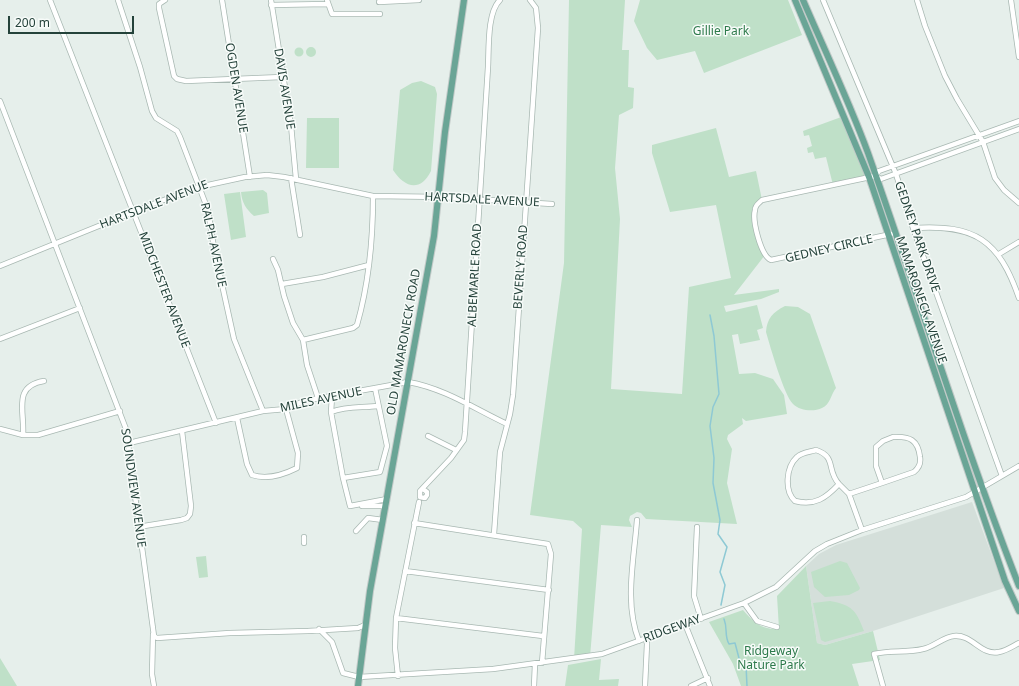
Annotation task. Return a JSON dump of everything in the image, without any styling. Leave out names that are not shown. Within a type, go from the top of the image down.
[{"type":"main road","name":"OLD MAMARONECK ROAD","points":[[358,686],[365,625],[439,197],[445,132],[464,0]]},
{"type":"main road","name":"MAMARONECK AVENUE","points":[[795,0],[895,233],[942,367],[981,488],[1019,586]]},
{"type":"main road","name":"MAMARONECK AVENUE","points":[[803,0],[861,136],[887,235],[1005,581],[1019,611]]},
{"type":"street","name":"MIDCHESTER AVENUE","points":[[50,0],[216,423]]},
{"type":"street","name":"RALPH AVENUE","points":[[118,0],[140,67],[152,112],[156,118],[177,131],[208,210],[214,248],[234,339],[263,411]]},
{"type":"street","points":[[165,0],[159,4],[160,19],[174,76],[179,80],[282,77]]},
{"type":"street","name":"OGDEN AVENUE","points":[[222,0],[250,176]]},
{"type":"street","points":[[379,2],[419,0]]},
{"type":"street","name":"ALBEMARLE ROAD","points":[[423,489],[427,482],[441,470],[464,440],[473,314],[478,200],[492,16],[494,8],[500,0]]},
{"type":"street","name":"BEVERLY ROAD","points":[[494,534],[500,452],[513,395],[538,28],[536,8],[530,0]]},
{"type":"street","name":"GEDNEY PARK DRIVE","points":[[823,0],[896,174],[913,228],[1002,476]]},
{"type":"street","points":[[917,0],[925,26],[945,76],[983,142],[999,184],[1019,203]]},
{"type":"street","points":[[1011,0],[1019,57]]},
{"type":"street","points":[[271,2],[327,2],[332,14],[336,16],[380,14]]},
{"type":"street","name":"DAVIS AVENUE","points":[[271,2],[290,125],[300,235]]},
{"type":"street","name":"SOUNDVIEW AVENUE","points":[[0,101],[54,245],[120,411],[128,443],[153,633],[152,674],[154,686]]},
{"type":"street","points":[[872,177],[879,170],[1019,121]]},
{"type":"street","points":[[872,177],[882,179],[1019,129]]},
{"type":"street","name":"HARTSDALE AVENUE","points":[[0,266],[199,187],[250,176],[267,175],[294,179],[373,196],[439,197],[552,204]]},
{"type":"street","name":"GEDNEY CIRCLE","points":[[872,177],[760,202],[755,208],[754,214],[761,248],[766,258],[776,261],[895,233]]},
{"type":"street","points":[[303,340],[354,328],[357,325],[372,242],[373,196]]},
{"type":"street","points":[[913,228],[942,227],[962,230],[984,241],[998,254],[1019,298]]},
{"type":"street","points":[[998,254],[1019,242]]},
{"type":"street","points":[[273,259],[293,323],[303,340],[307,365],[318,398]]},
{"type":"street","points":[[282,284],[323,277],[369,264]]},
{"type":"street","points":[[900,273],[908,270]]},
{"type":"street","points":[[912,308],[920,306]]},
{"type":"street","points":[[0,339],[80,308]]},
{"type":"street","points":[[933,369],[942,367]]},
{"type":"street","points":[[23,435],[22,401],[24,391],[33,384],[44,381]]},
{"type":"street","name":"MILES AVENUE","points":[[128,443],[263,411],[286,409],[304,401],[408,382],[423,385],[507,424]]},
{"type":"street","points":[[343,478],[380,472],[387,446],[375,388]]},
{"type":"street","points":[[332,397],[331,412],[343,478],[350,506]]},
{"type":"street","points":[[331,412],[350,407],[362,408],[378,406]]},
{"type":"street","points":[[237,418],[247,464],[252,475],[260,478],[276,476],[296,468],[298,458],[286,409]]},
{"type":"street","points":[[0,429],[23,435],[38,435],[120,411]]},
{"type":"street","points":[[138,527],[181,520],[187,518],[190,514],[188,478],[182,431]]},
{"type":"street","points":[[428,436],[456,450]]},
{"type":"street","points":[[849,494],[882,483],[917,469],[920,461],[919,446],[913,440],[893,437],[876,445],[876,466],[882,483]]},
{"type":"street","points":[[839,484],[828,496],[808,503],[802,503],[791,498],[788,493],[787,481],[793,463],[798,457],[805,452],[816,450],[824,453],[830,459],[835,479],[849,494],[862,530]]},
{"type":"street","name":"RIDGEWAY","points":[[319,629],[332,642],[343,673],[359,677],[398,676],[493,669],[602,654],[744,604],[776,587],[815,551],[827,544],[862,530],[942,505],[975,492],[1019,466]]},
{"type":"street","points":[[350,506],[387,499]]},
{"type":"street","points":[[398,676],[395,648],[396,618],[418,502]]},
{"type":"street","points":[[350,506],[386,506]]},
{"type":"street","points":[[356,531],[368,518],[383,520]]},
{"type":"street","points":[[637,520],[630,600],[631,617],[639,641]]},
{"type":"street","points":[[414,523],[494,534],[548,544],[551,554],[549,590],[543,636],[542,663]]},
{"type":"street","points":[[697,528],[694,596],[701,619]]},
{"type":"street","points":[[304,537],[304,543]]},
{"type":"street","points":[[405,571],[549,590]]},
{"type":"street","points":[[744,604],[757,621],[776,626]]},
{"type":"street","points":[[396,618],[543,636]]},
{"type":"street","points":[[685,624],[710,686]]},
{"type":"street","points":[[153,633],[157,638],[168,638],[230,633],[358,628],[365,625]]},
{"type":"street","points":[[883,686],[874,654],[888,651],[922,649],[954,636],[966,638],[979,648],[991,653],[999,652],[1019,643]]},
{"type":"street","points":[[645,686],[646,639]]},
{"type":"street","points":[[534,686],[535,664]]},
{"type":"street","points":[[691,686],[708,678]]},
{"type":"shaded area","points":[[972,502],[1004,588],[873,631],[825,645],[817,643],[806,566],[819,554],[836,545]]},
{"type":"green space","points":[[569,0],[625,0],[622,50],[629,50],[628,87],[634,88],[633,108],[619,115],[615,168],[620,219],[611,389],[682,394],[689,287],[731,278],[716,205],[670,212],[652,153],[652,145],[716,128],[729,177],[756,171],[762,200],[754,214],[765,255],[734,295],[779,289],[779,292],[761,299],[724,306],[726,312],[757,305],[763,328],[757,330],[760,340],[740,344],[738,334],[732,335],[739,374],[755,373],[773,379],[784,395],[787,414],[746,421],[742,418],[743,424],[728,435],[727,439],[732,449],[727,483],[737,524],[646,519],[641,513],[637,512],[630,516],[629,520],[632,527],[601,525],[590,657],[574,659],[582,529],[573,521],[530,515],[564,263]]},
{"type":"green space","name":"Gillie Park","points":[[640,0],[788,0],[802,35],[704,73],[695,51],[657,60],[647,48],[634,21]]},
{"type":"green space","points":[[299,47],[304,52],[299,57],[294,52]]},
{"type":"green space","points":[[309,47],[313,47],[316,52],[313,57],[309,57],[306,54],[306,50]]},
{"type":"green space","points":[[421,81],[435,87],[437,94],[431,171],[422,183],[412,185],[407,184],[397,176],[393,170],[400,90],[412,83]]},
{"type":"green space","points":[[844,116],[869,177],[833,185],[826,157],[815,159],[813,152],[808,153],[807,148],[812,146],[809,135],[804,136],[803,131]]},
{"type":"green space","points":[[307,118],[339,118],[339,168],[306,168]]},
{"type":"green space","points":[[263,190],[267,193],[269,213],[254,216],[245,206],[241,192]]},
{"type":"green space","points":[[240,192],[246,237],[231,240],[224,194]]},
{"type":"green space","points":[[785,306],[798,307],[810,314],[836,388],[825,407],[811,410],[803,409],[793,404],[789,399],[766,332],[771,316]]},
{"type":"green space","points":[[206,556],[208,577],[199,578],[196,557]]},
{"type":"green space","points":[[840,561],[847,563],[860,588],[849,595],[825,597],[814,587],[811,572]]},
{"type":"green space","name":"Ridgeway Nature Park","points":[[806,566],[817,643],[825,645],[873,631],[880,660],[852,664],[859,686],[741,686],[733,664],[709,622],[743,610],[759,625],[779,629],[777,596]]},
{"type":"green space","points":[[830,601],[843,604],[856,613],[864,631],[825,642],[821,640],[813,603]]},
{"type":"green space","points":[[0,658],[17,686],[0,686]]},
{"type":"green space","points":[[601,659],[599,680],[619,679],[618,686],[565,686],[568,665]]},
{"type":"waterway","points":[[710,315],[714,336],[719,394],[713,407],[710,426],[714,458],[713,483],[720,520],[718,534],[727,547],[720,572],[725,585],[721,605]]},
{"type":"waterway","points":[[724,619],[729,644],[735,643],[740,662],[746,665],[747,686]]}]
